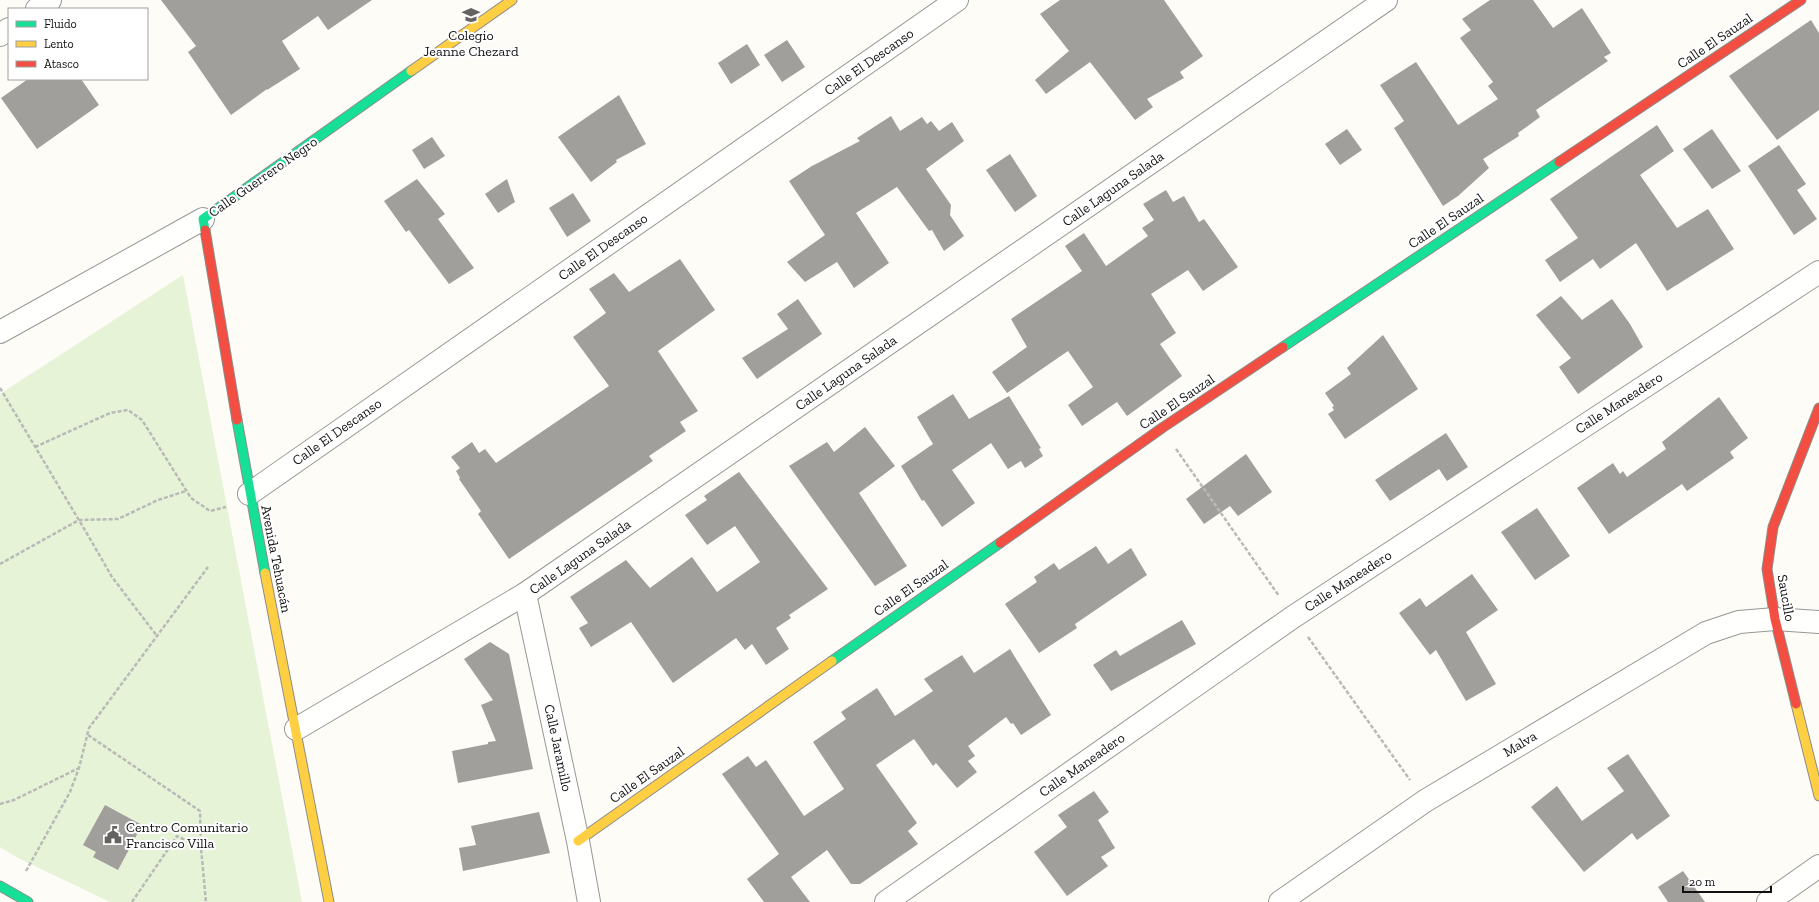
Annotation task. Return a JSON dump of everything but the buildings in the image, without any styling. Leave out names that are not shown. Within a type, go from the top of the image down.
[{"type":"street","points":[[38,8],[50,0]]},
{"type":"street","name":"Calle Guerrero Negro","points":[[0,332],[202,219],[512,0]]},
{"type":"street","name":"Calle El Descanso","points":[[249,494],[957,0]]},
{"type":"street","name":"Calle Laguna Salada","points":[[296,729],[525,594],[1386,0]]},
{"type":"street","name":"Calle El Sauzal","points":[[578,841],[1162,428],[1801,0]]},
{"type":"street","name":"Avenida Tehuacán","points":[[202,219],[249,494],[329,902]]},
{"type":"street","name":"Calle Maneadero","points":[[886,902],[1293,617],[1819,272]]},
{"type":"street","name":"Saucillo","points":[[1819,408],[1773,527],[1768,569],[1775,619],[1819,796]]},
{"type":"street","name":"Calle Jaramillo","points":[[525,594],[578,841],[589,902]]},
{"type":"street","name":"Malva","points":[[1280,902],[1425,801],[1706,633],[1739,622],[1775,619],[1819,622]]},
{"type":"street","points":[[1768,902],[1819,866]]},
{"type":"path","points":[[0,388],[112,577],[157,636]]},
{"type":"path","points":[[35,447],[110,413],[128,410],[142,420],[191,498],[210,511],[227,507],[249,494]]},
{"type":"path","points":[[1162,428],[1293,617],[1425,801]]},
{"type":"path","points":[[0,564],[79,520],[118,519],[158,500],[186,491]]},
{"type":"path","points":[[13,896],[70,792],[79,768],[89,728],[208,566]]},
{"type":"path","points":[[88,735],[200,811],[201,848],[206,902]]},
{"type":"path","points":[[0,804],[14,800],[79,768]]},
{"type":"path","points":[[132,902],[177,836],[201,848]]},
{"type":"green space","points":[[183,275],[302,902],[110,902],[18,858],[0,847],[0,394]]},
{"type":"traffic: fast","points":[[205,230],[203,219],[411,71]]},
{"type":"traffic: fast","points":[[1283,347],[1559,162]]},
{"type":"traffic: fast","points":[[237,420],[265,573]]},
{"type":"traffic: fast","points":[[832,661],[1000,543]]},
{"type":"traffic: fast","points":[[0,886],[28,902]]},
{"type":"traffic: slow","points":[[411,71],[512,0]]},
{"type":"traffic: slow","points":[[265,573],[329,902]]},
{"type":"traffic: slow","points":[[578,841],[832,661]]},
{"type":"traffic: slow","points":[[1796,704],[1819,796]]},
{"type":"traffic: jam","points":[[1559,162],[1801,0]]},
{"type":"traffic: jam","points":[[205,230],[237,420]]},
{"type":"traffic: jam","points":[[1000,543],[1162,428],[1283,347]]},
{"type":"traffic: jam","points":[[1796,704],[1775,619],[1767,569],[1773,527],[1819,408]]},
{"type":"place","name":"Colegio Jeanne Chezard","points":[[471,15]]},
{"type":"place","name":"Centro Comunitario Francisco Villa","points":[[113,835]]}]
